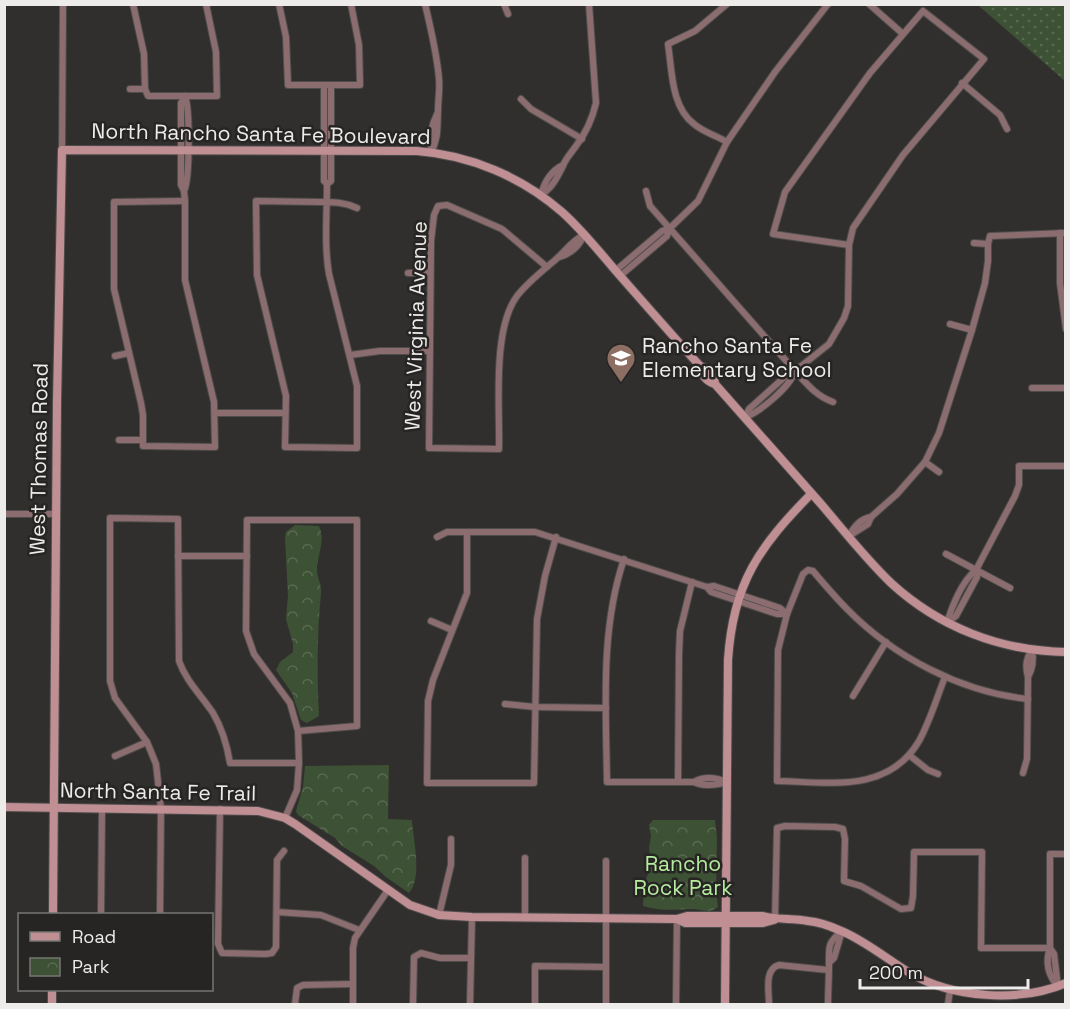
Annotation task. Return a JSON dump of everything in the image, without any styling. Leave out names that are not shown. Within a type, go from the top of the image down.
[{"type":"street","name":"West Thomas Road","points":[[52,913],[63,4]]},
{"type":"street","points":[[133,4],[145,62],[148,96],[217,96],[216,52],[206,4]]},
{"type":"street","points":[[279,4],[286,37],[288,85],[360,85],[359,45],[351,4]]},
{"type":"street","points":[[425,4],[440,87],[430,143],[431,152]]},
{"type":"street","points":[[504,4],[508,14]]},
{"type":"street","points":[[541,195],[543,186],[555,169],[563,165],[582,139],[591,121],[596,103],[589,4]]},
{"type":"street","points":[[727,4],[695,31],[668,45],[676,94],[683,112],[693,124],[727,142]]},
{"type":"street","points":[[618,273],[698,201],[727,142],[775,72],[828,4]]},
{"type":"street","points":[[869,4],[903,34]]},
{"type":"street","points":[[745,417],[751,407],[788,374],[829,344],[848,306],[849,245],[853,228],[903,155],[984,59],[923,10],[856,92],[785,192],[773,234],[849,245]]},
{"type":"street","points":[[962,83],[1000,115],[1007,129]]},
{"type":"street","points":[[328,85],[324,181],[327,184],[327,202],[328,266],[357,386],[357,448],[285,447],[286,396],[257,275],[256,201],[327,202],[345,203],[357,208]]},
{"type":"street","points":[[130,89],[146,89]]},
{"type":"street","points":[[184,96],[181,103],[184,150],[181,185],[185,201],[185,280],[215,413],[215,447],[143,446],[143,415],[115,298],[113,281],[114,202],[185,201]]},
{"type":"street","points":[[521,99],[531,109],[582,139]]},
{"type":"street","name":"North Rancho Santa Fe Boulevard","points":[[62,150],[431,152],[465,159],[484,166],[541,195],[585,234],[700,366],[701,374],[709,382],[715,384],[890,581],[920,606],[947,623],[987,640],[1032,649],[1065,652]]},
{"type":"street","points":[[646,191],[650,206],[669,229],[814,392],[823,399],[833,402]]},
{"type":"street","name":"West Virginia Avenue","points":[[447,205],[502,229],[547,267],[516,297],[503,326],[500,349],[499,449],[429,448],[430,273],[434,215],[438,206],[447,205]]},
{"type":"street","points":[[849,536],[854,527],[864,518],[871,517],[897,494],[925,462],[939,433],[985,283],[990,236],[1063,233],[1060,283],[1065,329]]},
{"type":"street","points":[[547,267],[563,250],[585,234]]},
{"type":"street","points":[[974,243],[988,244]]},
{"type":"street","points":[[408,273],[430,273]]},
{"type":"street","points":[[950,324],[972,330]]},
{"type":"street","points":[[350,355],[380,351],[430,351]]},
{"type":"street","points":[[115,356],[129,353]]},
{"type":"street","points":[[1032,388],[1065,388]]},
{"type":"street","points":[[215,413],[285,413]]},
{"type":"street","points":[[119,440],[143,440]]},
{"type":"street","points":[[925,462],[939,472]]},
{"type":"street","points":[[947,623],[950,612],[970,575],[976,570],[1015,496],[1019,484],[1019,466],[1065,466]]},
{"type":"street","points":[[725,1005],[728,660],[731,628],[738,598],[756,560],[770,537],[811,494]]},
{"type":"street","points":[[4,514],[57,514]]},
{"type":"street","points":[[160,913],[160,808],[156,764],[147,742],[115,698],[110,681],[110,518],[178,519],[179,661],[184,675],[218,722],[230,763],[299,763]]},
{"type":"street","points":[[285,819],[297,790],[298,731],[290,703],[250,645],[246,631],[247,519],[357,519],[357,726],[298,731]]},
{"type":"street","points":[[436,537],[447,532],[535,532],[707,586],[711,592],[738,598],[777,614],[787,614]]},
{"type":"street","points":[[467,532],[467,593],[432,680],[428,701],[427,783],[534,783],[537,619],[545,576],[556,537]]},
{"type":"street","points":[[946,554],[1010,588]]},
{"type":"street","points":[[178,555],[247,556]]},
{"type":"street","points":[[624,559],[619,574],[607,652],[607,782],[694,782],[699,785],[727,782]]},
{"type":"street","points":[[945,676],[921,738],[909,755],[883,775],[849,782],[777,782],[777,660],[787,614],[803,574],[808,570],[813,571],[848,610],[886,642],[913,659],[945,676],[986,691],[1028,699]]},
{"type":"street","points":[[678,782],[679,643],[684,610],[692,582]]},
{"type":"street","points":[[431,621],[452,630]]},
{"type":"street","points":[[854,696],[886,642]]},
{"type":"street","points":[[1023,773],[1027,759],[1028,677],[1026,668],[1027,657],[1032,649]]},
{"type":"street","points":[[505,704],[535,707],[606,708]]},
{"type":"street","points":[[115,756],[147,742]]},
{"type":"street","points":[[909,755],[928,770],[938,774]]},
{"type":"street","name":"North Santa Fe Trail","points":[[4,807],[258,811],[285,819],[332,849],[410,905],[439,915],[676,919],[686,923],[763,916],[810,921],[842,931],[916,977],[950,990],[966,993],[1015,994],[1041,992],[1062,985]]},
{"type":"street","points":[[101,913],[102,808]]},
{"type":"street","points":[[220,809],[218,944],[222,953],[266,954],[276,948],[277,860],[284,851]]},
{"type":"street","points":[[775,919],[777,828],[785,826],[843,828],[844,881],[861,886],[901,909],[911,908],[914,852],[982,852],[981,948],[1050,948]]},
{"type":"street","points":[[439,915],[452,865],[451,839]]},
{"type":"street","points":[[1062,985],[1050,973],[1047,955],[1050,948],[1050,854],[1065,854]]},
{"type":"street","points":[[525,858],[525,917]]},
{"type":"street","points":[[606,861],[606,1005]]},
{"type":"street","points":[[353,1005],[353,948],[359,930],[388,890]]},
{"type":"street","points":[[277,912],[321,915],[359,930]]},
{"type":"street","points":[[470,1005],[472,917]]},
{"type":"street","points":[[676,919],[676,1005]]},
{"type":"street","points":[[828,1005],[827,956],[833,938],[842,931]]},
{"type":"street","points":[[413,1005],[414,957],[421,953],[440,958],[471,958]]},
{"type":"street","points":[[769,1005],[769,972],[772,967],[779,965],[829,967]]},
{"type":"street","points":[[535,1005],[535,966],[606,967]]},
{"type":"street","points":[[295,1005],[297,988],[303,985],[353,984]]},
{"type":"street","points":[[948,1005],[950,990]]},
{"type":"green space","points":[[978,5],[1065,5],[1065,81]]},
{"type":"green space","points":[[295,525],[319,526],[322,537],[317,565],[321,590],[318,654],[319,716],[307,723],[301,720],[292,693],[276,670],[280,662],[293,652],[286,619],[288,596],[285,538],[286,532]]},
{"type":"green space","points":[[389,765],[388,819],[412,820],[416,878],[409,893],[374,866],[342,846],[335,838],[298,815],[296,811],[303,787],[305,766]]},
{"type":"green space","name":"Rancho Rock Park","points":[[653,820],[715,820],[718,907],[708,911],[643,906],[644,887],[651,863],[649,825]]},
{"type":"place","name":"Rancho Santa Fe Elementary School","points":[[621,384]]}]
